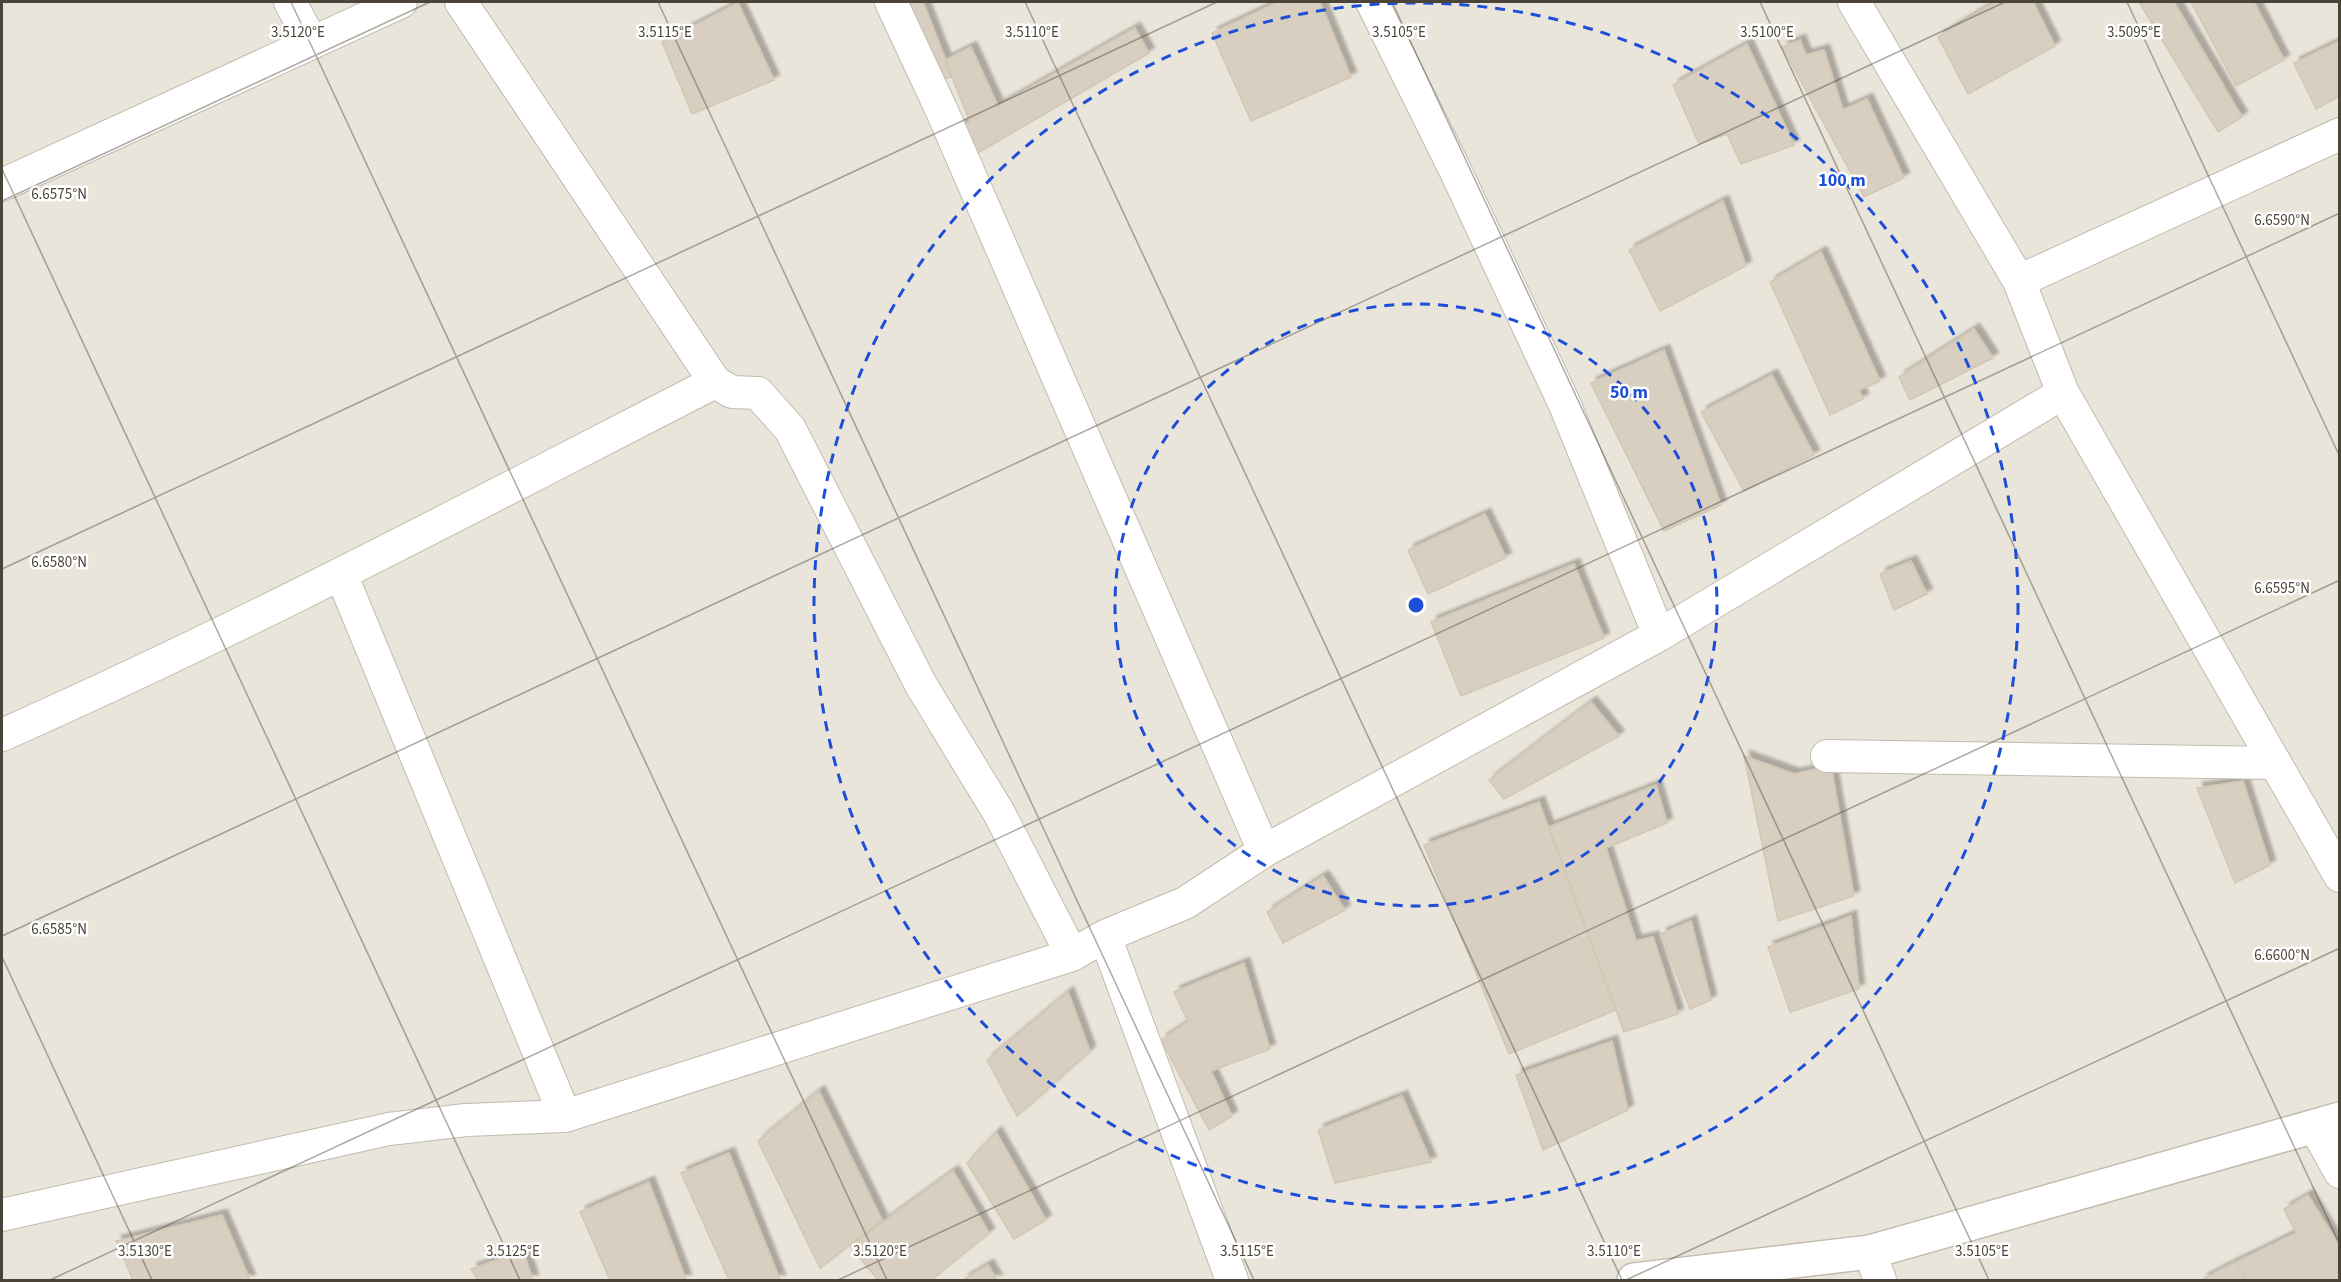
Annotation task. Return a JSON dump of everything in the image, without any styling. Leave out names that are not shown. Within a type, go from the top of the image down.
[{"type":"street","points":[[290,2],[312,42]]},
{"type":"street","points":[[2,185],[401,2]]},
{"type":"street","points":[[461,2],[715,381],[732,392],[758,393],[790,429],[921,685],[999,813],[1072,955]]},
{"type":"street","points":[[891,2],[941,109],[1264,851]]},
{"type":"street","points":[[1372,2],[1565,405],[1659,635]]},
{"type":"street","points":[[1854,2],[2019,281],[2063,393],[2340,876]]},
{"type":"street","points":[[2019,281],[2340,134]]},
{"type":"street","points":[[2,735],[114,685],[341,574],[715,381]]},
{"type":"street","points":[[2,1215],[389,1129],[466,1120],[565,1116],[1072,955],[1105,936],[1185,903],[1264,851],[1659,635],[2063,393]]},
{"type":"street","points":[[341,574],[565,1116]]},
{"type":"street","points":[[1827,756],[2275,763]]},
{"type":"street","points":[[1105,936],[1232,1281]]},
{"type":"street","points":[[1634,1281],[1875,1266],[2327,1123],[2340,1172]]},
{"type":"shaded area","points":[[2,2],[2339,2],[2339,1280],[2,1280]]},
{"type":"building","points":[[896,2],[923,2],[952,76],[932,86]]},
{"type":"building","points":[[1278,2],[1320,2],[1351,77],[1251,121],[1212,33]]},
{"type":"building","points":[[1996,2],[2033,2],[2055,46],[1968,94],[1938,37]]},
{"type":"building","points":[[2139,2],[2174,2],[2242,117],[2218,132]]},
{"type":"building","points":[[2191,2],[2254,2],[2284,60],[2236,86]]},
{"type":"building","points":[[738,3],[774,80],[692,114],[662,42]]},
{"type":"building","points":[[1135,28],[1149,53],[971,157],[959,127],[970,122],[945,60],[971,47],[998,106]]},
{"type":"building","points":[[1800,40],[1806,55],[1824,50],[1843,110],[1867,99],[1904,178],[1864,197],[1782,47]]},
{"type":"building","points":[[2340,41],[2340,96],[2316,109],[2294,63]]},
{"type":"building","points":[[1747,44],[1794,145],[1741,164],[1727,134],[1699,144],[1673,85]]},
{"type":"building","points":[[1723,201],[1746,266],[1660,311],[1629,250]]},
{"type":"building","points":[[1821,252],[1880,381],[1859,390],[1863,399],[1830,415],[1770,282]]},
{"type":"building","points":[[1974,329],[1993,358],[1910,400],[1899,377]]},
{"type":"building","points":[[1664,350],[1721,505],[1664,531],[1591,383]]},
{"type":"building","points":[[1772,375],[1814,455],[1744,491],[1701,412]]},
{"type":"building","points":[[1485,514],[1506,558],[1428,594],[1408,550]]},
{"type":"building","points":[[1911,561],[1927,594],[1894,610],[1880,574]]},
{"type":"building","points":[[1574,564],[1604,638],[1461,696],[1431,622]]},
{"type":"building","points":[[1591,702],[1619,736],[1504,799],[1489,780]]},
{"type":"building","points":[[1744,756],[1794,774],[1831,766],[1854,896],[1778,921]]},
{"type":"building","points":[[2243,781],[2270,865],[2235,883],[2197,788]]},
{"type":"building","points":[[1656,785],[1667,823],[1606,848],[1636,941],[1653,937],[1678,1014],[1624,1032],[1549,827]]},
{"type":"building","points":[[1539,802],[1616,1010],[1509,1054],[1424,845]]},
{"type":"building","points":[[1323,876],[1345,910],[1283,943],[1267,912]]},
{"type":"building","points":[[1851,916],[1859,989],[1790,1012],[1768,947]]},
{"type":"building","points":[[1691,921],[1711,1000],[1690,1009],[1661,934]]},
{"type":"building","points":[[1244,963],[1270,1049],[1211,1071],[1232,1116],[1209,1130],[1161,1040],[1188,1022],[1174,992]]},
{"type":"building","points":[[1068,992],[1090,1051],[1017,1116],[987,1060]]},
{"type":"building","points":[[1612,1041],[1628,1110],[1543,1150],[1516,1075]]},
{"type":"building","points":[[819,1091],[882,1220],[820,1268],[758,1141]]},
{"type":"building","points":[[1402,1096],[1431,1162],[1335,1183],[1318,1130]]},
{"type":"building","points":[[996,1132],[1046,1220],[1014,1239],[967,1163]]},
{"type":"building","points":[[729,1153],[780,1280],[729,1280],[681,1173]]},
{"type":"building","points":[[953,1171],[989,1233],[931,1280],[878,1280],[850,1246]]},
{"type":"building","points":[[649,1182],[686,1280],[610,1280],[580,1212]]},
{"type":"building","points":[[2308,1195],[2340,1247],[2340,1280],[2246,1280],[2236,1262],[2296,1233],[2284,1209]]},
{"type":"building","points":[[222,1215],[250,1280],[133,1280],[116,1241]]},
{"type":"building","points":[[523,1251],[533,1280],[478,1280],[471,1269]]},
{"type":"building","points":[[2236,1262],[2246,1280],[2201,1280]]},
{"type":"building","points":[[988,1265],[997,1280],[963,1280]]}]
